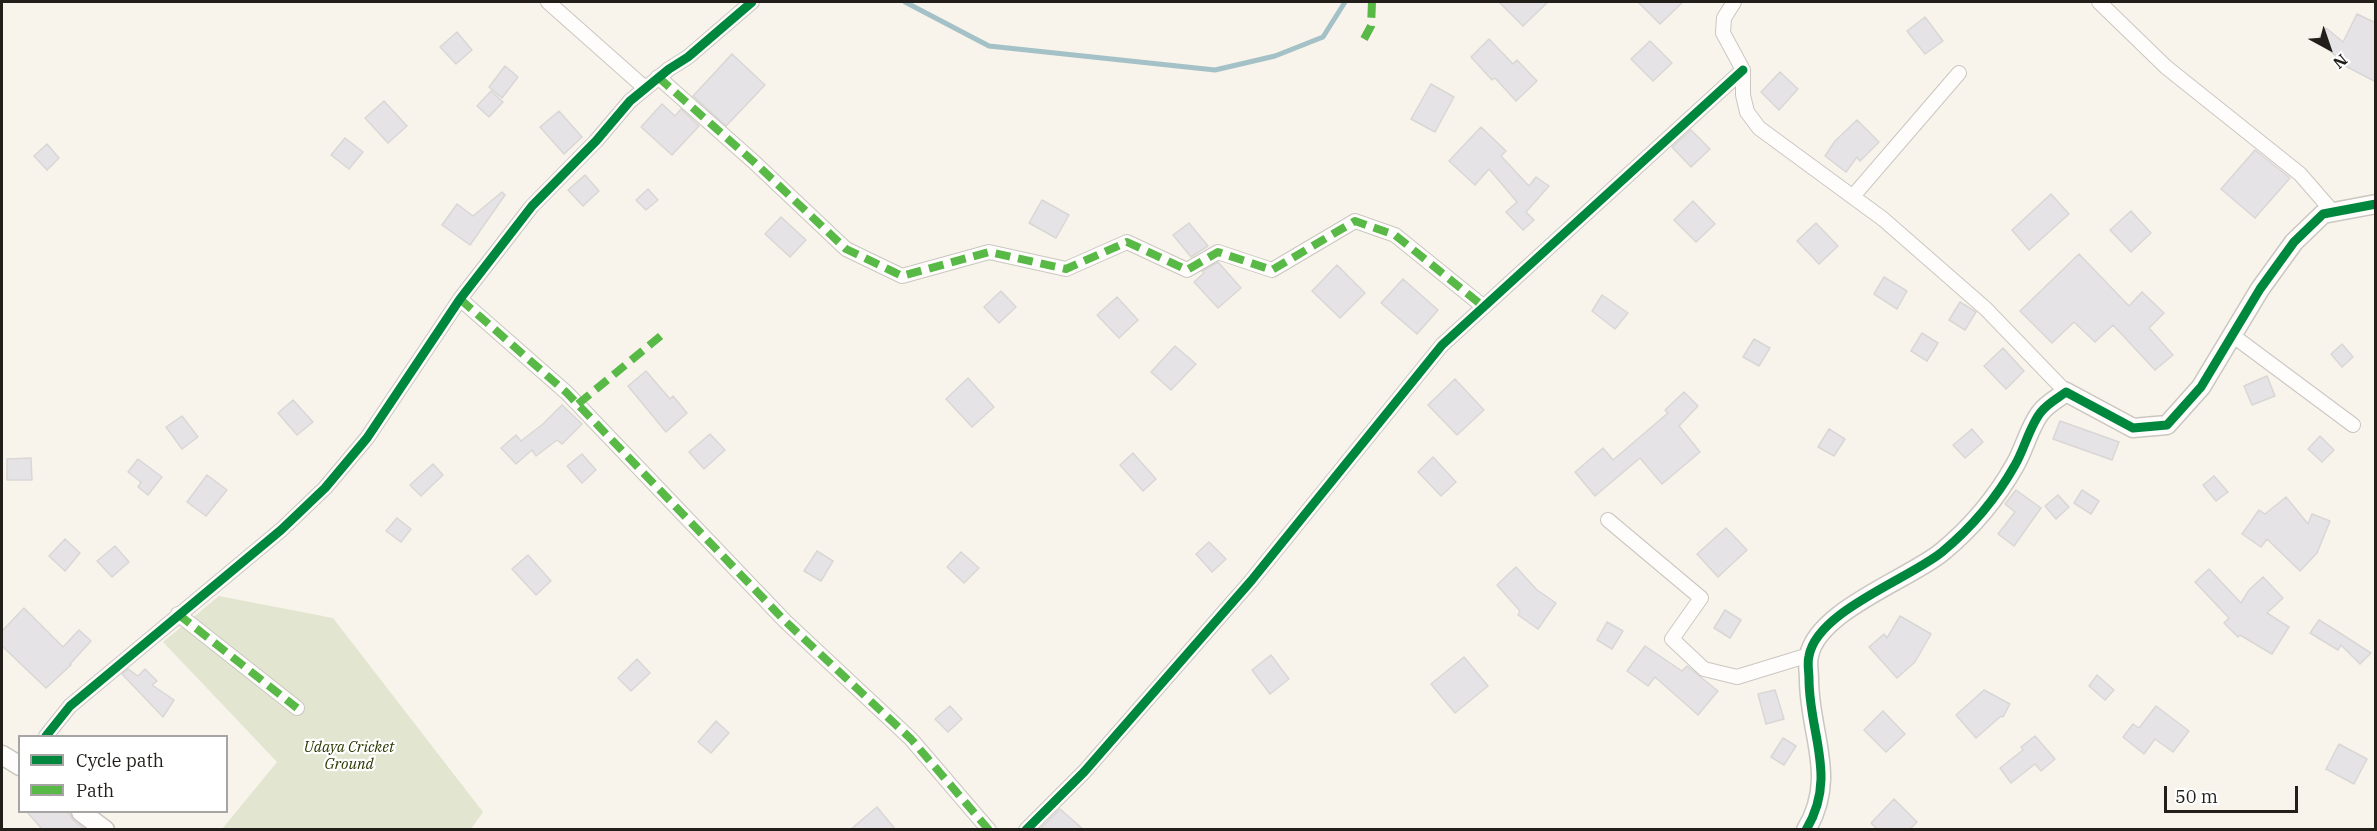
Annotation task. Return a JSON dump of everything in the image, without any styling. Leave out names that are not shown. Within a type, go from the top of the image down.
[{"type":"street","points":[[548,2],[645,88]]},
{"type":"street","points":[[47,735],[70,706],[281,530],[325,488],[367,438],[460,299],[532,206],[596,141],[630,101],[658,77],[688,57],[752,2]]},
{"type":"street","points":[[1734,2],[1724,18],[1723,33],[1743,70],[1743,95],[1747,112],[1759,128],[1854,195],[1986,309],[2066,392],[2133,428],[2167,425],[2200,387],[2260,289],[2294,242],[2324,214],[2376,204]]},
{"type":"street","points":[[2099,2],[2166,67],[2301,174],[2333,212]]},
{"type":"street","points":[[1026,830],[1084,772],[1251,581],[1442,345],[1743,70]]},
{"type":"street","points":[[1854,195],[1959,73]]},
{"type":"street","points":[[658,77],[754,162],[846,249],[902,276],[989,252],[1066,269],[1127,242],[1187,270],[1218,252],[1272,270],[1355,221],[1395,235],[1485,307]]},
{"type":"street","points":[[460,299],[567,393],[786,621],[911,739],[989,830]]},
{"type":"street","points":[[2232,335],[2353,425]]},
{"type":"street","points":[[1806,830],[1813,818],[1821,794],[1821,765],[1809,696],[1809,655],[1825,627],[1863,599],[1941,552],[1989,504],[2015,465],[2041,412],[2066,392]]},
{"type":"street","points":[[1608,520],[1701,598],[1672,639],[1704,669],[1737,677],[1809,655]]},
{"type":"street","points":[[178,614],[297,708]]},
{"type":"street","points":[[2,754],[18,765]]},
{"type":"street","points":[[82,813],[105,830]]},
{"type":"green space","name":"Udaya Cricket Ground","points":[[219,596],[333,618],[483,812],[471,829],[222,829],[277,762],[163,642]]},
{"type":"building","points":[[1499,2],[1548,2],[1523,26]]},
{"type":"building","points":[[1638,2],[1683,2],[1660,24]]},
{"type":"building","points":[[2357,14],[2376,23],[2376,82],[2334,60],[2336,56],[2317,41],[2326,28],[2343,42]]},
{"type":"building","points":[[1925,17],[1943,41],[1925,54],[1907,31]]},
{"type":"building","points":[[457,32],[472,50],[456,64],[440,47]]},
{"type":"building","points":[[1489,39],[1513,64],[1517,60],[1537,81],[1516,101],[1471,57]]},
{"type":"building","points":[[1650,41],[1672,63],[1653,81],[1631,59]]},
{"type":"building","points":[[732,54],[765,85],[726,126],[693,96]]},
{"type":"building","points":[[505,66],[518,77],[502,98],[489,87]]},
{"type":"building","points":[[1780,72],[1798,89],[1779,110],[1761,92]]},
{"type":"building","points":[[1431,84],[1454,97],[1435,132],[1411,119]]},
{"type":"building","points":[[491,91],[503,102],[489,117],[477,106]]},
{"type":"building","points":[[384,101],[407,126],[388,143],[365,118]]},
{"type":"building","points":[[662,104],[675,116],[681,109],[699,126],[672,155],[641,127]]},
{"type":"building","points":[[559,111],[582,137],[564,154],[540,127]]},
{"type":"building","points":[[1857,120],[1879,142],[1860,161],[1857,157],[1846,172],[1825,156],[1835,141]]},
{"type":"building","points":[[1481,127],[1506,151],[1501,156],[1529,186],[1536,177],[1549,186],[1526,212],[1534,220],[1523,230],[1506,212],[1517,202],[1489,169],[1475,185],[1449,161]]},
{"type":"building","points":[[1691,130],[1710,149],[1691,167],[1672,147]]},
{"type":"building","points":[[345,138],[363,152],[349,169],[331,155]]},
{"type":"building","points":[[47,144],[59,158],[47,170],[34,156]]},
{"type":"building","points":[[2255,150],[2290,178],[2255,218],[2221,189]]},
{"type":"building","points":[[585,175],[599,191],[583,206],[568,190]]},
{"type":"building","points":[[648,189],[658,200],[646,210],[636,200]]},
{"type":"building","points":[[502,192],[505,195],[470,245],[442,225],[457,204],[473,216]]},
{"type":"building","points":[[2051,194],[2069,214],[2029,250],[2012,230]]},
{"type":"building","points":[[1042,200],[1069,215],[1056,238],[1029,223]]},
{"type":"building","points":[[1693,201],[1715,224],[1696,242],[1674,220]]},
{"type":"building","points":[[2131,211],[2151,233],[2131,252],[2110,230]]},
{"type":"building","points":[[781,217],[806,240],[790,257],[765,234]]},
{"type":"building","points":[[1189,223],[1208,246],[1191,257],[1173,235]]},
{"type":"building","points":[[1816,223],[1838,246],[1819,264],[1797,241]]},
{"type":"building","points":[[2079,254],[2129,306],[2142,292],[2164,313],[2149,328],[2173,355],[2155,370],[2113,325],[2095,342],[2074,322],[2052,343],[2020,311]]},
{"type":"building","points":[[1218,262],[1241,288],[1218,308],[1194,282],[1204,273],[1202,271]]},
{"type":"building","points":[[1337,265],[1365,293],[1340,318],[1312,291]]},
{"type":"building","points":[[1884,277],[1907,291],[1897,309],[1874,294]]},
{"type":"building","points":[[1403,279],[1438,310],[1417,334],[1381,303]]},
{"type":"building","points":[[1001,291],[1016,307],[999,323],[984,307]]},
{"type":"building","points":[[1602,295],[1628,313],[1615,329],[1592,311]]},
{"type":"building","points":[[1117,297],[1138,320],[1119,338],[1097,315]]},
{"type":"building","points":[[1960,302],[1976,312],[1965,330],[1949,320]]},
{"type":"building","points":[[1922,333],[1938,343],[1927,361],[1911,351]]},
{"type":"building","points":[[1754,339],[1770,348],[1759,366],[1743,357]]},
{"type":"building","points":[[2342,344],[2353,357],[2342,367],[2331,354]]},
{"type":"building","points":[[1175,346],[1196,364],[1171,390],[1151,372]]},
{"type":"building","points":[[2003,348],[2024,371],[2006,389],[1984,366]]},
{"type":"building","points":[[646,371],[670,399],[673,396],[687,413],[666,432],[628,386]]},
{"type":"building","points":[[2267,376],[2275,396],[2252,405],[2244,386]]},
{"type":"building","points":[[968,378],[994,407],[972,427],[946,399]]},
{"type":"building","points":[[1455,379],[1484,410],[1457,435],[1428,405]]},
{"type":"building","points":[[1684,392],[1698,406],[1679,426],[1700,452],[1662,484],[1640,458],[1595,496],[1575,472],[1603,448],[1613,460],[1668,413],[1665,410]]},
{"type":"building","points":[[293,400],[313,422],[297,435],[278,413]]},
{"type":"building","points":[[562,405],[582,424],[562,444],[557,440],[536,456],[532,450],[516,464],[501,448],[516,435],[521,441]]},
{"type":"building","points":[[182,416],[198,437],[182,449],[166,427]]},
{"type":"building","points":[[2060,421],[2119,442],[2112,460],[2053,439]]},
{"type":"building","points":[[1829,429],[1845,439],[1834,456],[1818,447]]},
{"type":"building","points":[[1972,429],[1983,442],[1965,458],[1953,445]]},
{"type":"building","points":[[710,434],[725,450],[704,469],[689,452]]},
{"type":"building","points":[[2320,436],[2334,450],[2322,462],[2308,449]]},
{"type":"building","points":[[1133,453],[1156,479],[1143,491],[1120,465]]},
{"type":"building","points":[[582,454],[596,470],[582,483],[567,466]]},
{"type":"building","points":[[1433,457],[1456,482],[1441,496],[1418,472]]},
{"type":"building","points":[[31,458],[32,480],[7,480],[7,459]]},
{"type":"building","points":[[138,459],[162,477],[148,495],[138,487],[141,482],[128,472]]},
{"type":"building","points":[[433,464],[443,475],[421,496],[410,485]]},
{"type":"building","points":[[207,475],[227,490],[206,516],[187,502]]},
{"type":"building","points":[[2214,476],[2228,492],[2216,501],[2203,485]]},
{"type":"building","points":[[2016,490],[2041,508],[2014,546],[1998,534],[2015,512],[2005,504]]},
{"type":"building","points":[[2082,490],[2099,501],[2091,514],[2074,503]]},
{"type":"building","points":[[2058,495],[2069,507],[2056,519],[2045,506]]},
{"type":"building","points":[[2286,497],[2308,524],[2312,514],[2330,521],[2317,553],[2300,571],[2267,539],[2261,547],[2242,534],[2259,510],[2265,514]]},
{"type":"building","points":[[397,518],[411,529],[401,542],[386,531]]},
{"type":"building","points":[[1726,528],[1747,550],[1718,577],[1697,554]]},
{"type":"building","points":[[65,539],[80,553],[65,571],[49,556]]},
{"type":"building","points":[[1209,542],[1226,559],[1212,572],[1196,554]]},
{"type":"building","points":[[115,546],[129,562],[112,577],[97,561]]},
{"type":"building","points":[[817,551],[833,561],[821,581],[804,571]]},
{"type":"building","points":[[961,552],[979,568],[964,583],[947,567]]},
{"type":"building","points":[[528,555],[551,581],[536,595],[512,569]]},
{"type":"building","points":[[1516,567],[1537,590],[1556,603],[1538,629],[1518,615],[1520,611],[1497,585]]},
{"type":"building","points":[[2209,569],[2241,603],[2249,590],[2263,577],[2283,598],[2267,613],[2289,627],[2272,654],[2240,635],[2238,637],[2224,623],[2229,618],[2195,582]]},
{"type":"building","points":[[24,608],[63,647],[79,630],[91,641],[71,665],[46,688],[2,646],[2,631]]},
{"type":"building","points":[[1725,610],[1741,620],[1730,638],[1714,628]]},
{"type":"building","points":[[1900,616],[1931,634],[1915,662],[1897,678],[1869,647],[1884,634],[1887,638]]},
{"type":"building","points":[[2319,620],[2371,653],[2360,664],[2341,645],[2338,650],[2310,633]]},
{"type":"building","points":[[1607,622],[1623,631],[1612,649],[1597,640]]},
{"type":"building","points":[[1645,646],[1682,671],[1687,666],[1718,691],[1698,715],[1655,677],[1648,686],[1627,671]]},
{"type":"building","points":[[1271,655],[1289,679],[1270,694],[1252,670]]},
{"type":"building","points":[[1464,657],[1488,686],[1455,713],[1431,684]]},
{"type":"building","points":[[637,659],[650,673],[631,691],[618,678]]},
{"type":"building","points":[[128,669],[138,676],[145,669],[157,681],[152,685],[174,700],[163,717],[122,674]]},
{"type":"building","points":[[2097,675],[2114,690],[2105,700],[2089,686]]},
{"type":"building","points":[[1775,690],[1784,719],[1766,724],[1758,694]]},
{"type":"building","points":[[1984,690],[2010,704],[2003,717],[2001,716],[1976,738],[1956,715]]},
{"type":"building","points":[[950,706],[962,719],[948,732],[935,719]]},
{"type":"building","points":[[2156,706],[2189,731],[2173,752],[2155,739],[2144,754],[2123,737],[2133,724],[2139,728]]},
{"type":"building","points":[[1883,711],[1905,734],[1886,752],[1864,730]]},
{"type":"building","points":[[716,721],[729,733],[711,753],[698,742]]},
{"type":"building","points":[[2035,736],[2055,759],[2041,771],[2035,764],[2011,783],[2000,768],[2023,750],[2021,747]]},
{"type":"building","points":[[1783,738],[1796,746],[1784,765],[1771,757]]},
{"type":"building","points":[[2339,744],[2367,759],[2354,784],[2326,769]]},
{"type":"building","points":[[1894,799],[1917,822],[1909,830],[1878,830],[1871,823]]},
{"type":"building","points":[[877,807],[896,830],[850,830]]},
{"type":"building","points":[[1060,809],[1084,830],[1039,830]]},
{"type":"building","points":[[28,813],[69,813],[74,821],[86,830],[43,830]]},
{"type":"waterway","points":[[905,2],[989,46],[1215,70],[1275,56],[1323,37],[1345,2]]},
{"type":"marked path","points":[[1364,39],[1371,26],[1372,2]]},
{"type":"marked path","points":[[658,77],[754,162],[846,249],[902,276],[989,252],[1066,269],[1127,242],[1187,270],[1218,252],[1272,270],[1355,221],[1395,235],[1484,307]]},
{"type":"marked path","points":[[460,299],[567,393],[785,621],[911,739],[989,830]]},
{"type":"marked path","points":[[578,404],[663,334]]},
{"type":"marked path","points":[[178,614],[297,708]]},
{"type":"cycle path","points":[[47,735],[70,706],[281,530],[325,488],[367,438],[460,299],[532,206],[596,141],[630,101],[669,69],[688,57],[752,2]]},
{"type":"cycle path","points":[[1026,830],[1084,772],[1251,581],[1442,345],[1743,70]]},
{"type":"cycle path","points":[[1806,830],[1815,811],[1820,792],[1821,773],[1810,699],[1808,659],[1816,640],[1829,625],[1866,597],[1942,552],[1963,533],[1992,500],[2008,477],[2041,412],[2066,392],[2133,428],[2167,425],[2201,387],[2260,289],[2294,242],[2323,214],[2376,204]]}]
